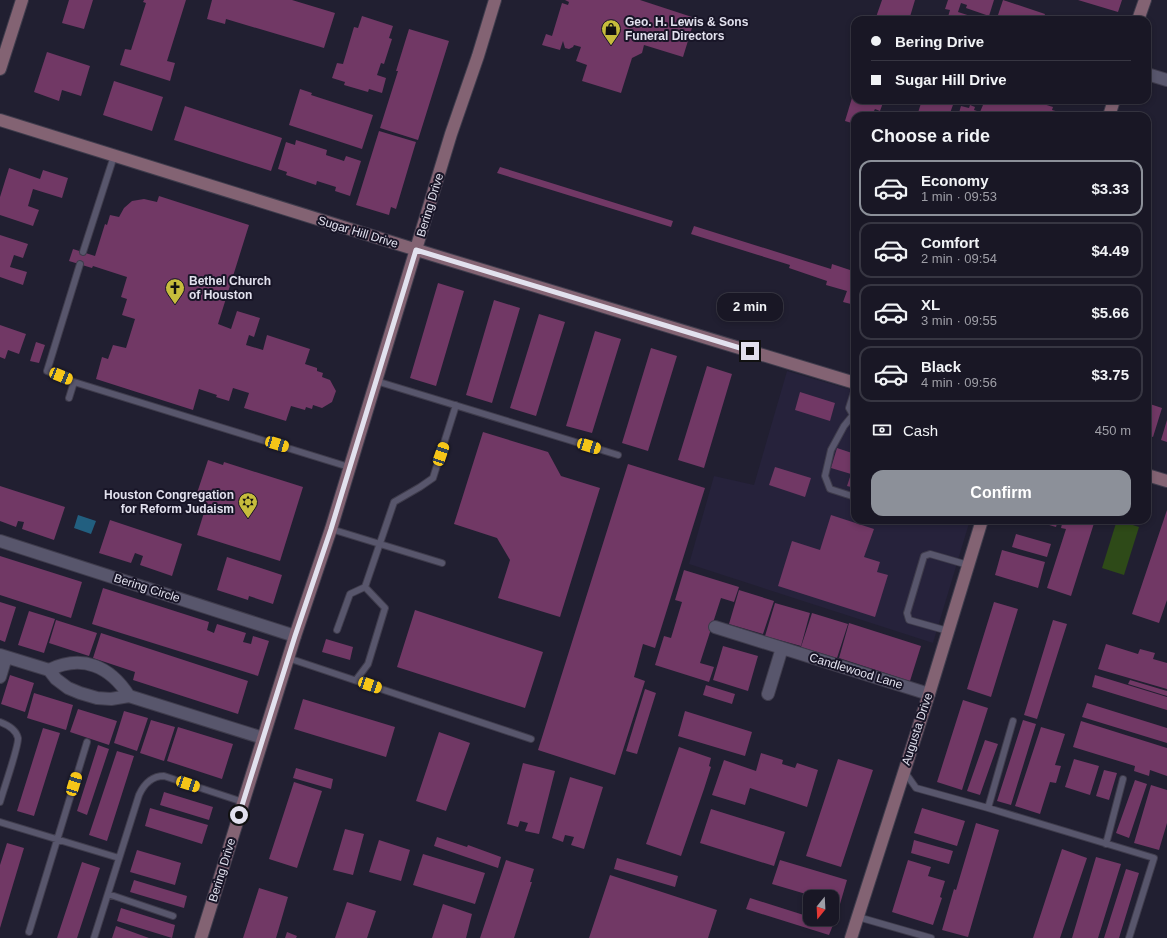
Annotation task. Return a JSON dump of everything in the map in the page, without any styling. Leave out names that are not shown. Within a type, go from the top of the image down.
[{"type":"street","points":[[0,69],[22,0]]},
{"type":"street","name":"Bering Drive","points":[[201,938],[288,658],[331,529],[451,134],[478,56],[495,0]]},
{"type":"street","points":[[1139,16],[1145,0]]},
{"type":"street","points":[[1151,75],[1167,80]]},
{"type":"street","name":"Sugar Hill Drive","points":[[0,120],[416,250],[851,382]]},
{"type":"street","points":[[1151,476],[1167,481]]},
{"type":"street","name":"Augusta Drive","points":[[851,938],[929,694],[981,524]]},
{"type":"street","name":"Bering Circle","points":[[0,541],[295,636]]},
{"type":"street","name":"Candlewood Lane","points":[[715,627],[929,694]]},
{"type":"street","points":[[768,694],[782,648]]},
{"type":"street","points":[[0,677],[3,656],[49,670],[56,679],[68,688],[80,693],[97,698],[129,696],[263,738]]},
{"type":"street","points":[[49,670],[61,664],[85,663],[100,668],[114,676],[122,684],[129,696]]},
{"type":"lane","points":[[83,252],[114,156]]},
{"type":"lane","points":[[80,264],[47,371],[74,382],[349,467]]},
{"type":"lane","points":[[376,381],[618,455]]},
{"type":"lane","points":[[69,398],[74,382]]},
{"type":"lane","points":[[851,402],[849,408],[851,411]]},
{"type":"lane","points":[[336,630],[350,594],[365,587],[394,502],[420,488],[433,478],[456,405]]},
{"type":"lane","points":[[851,418],[844,426],[831,450],[826,476],[830,489],[851,496]]},
{"type":"lane","points":[[331,529],[442,563]]},
{"type":"lane","points":[[948,631],[909,620],[907,613],[924,556],[930,554],[968,565]]},
{"type":"lane","points":[[356,680],[368,664],[385,608],[365,587]]},
{"type":"lane","points":[[288,658],[531,739]]},
{"type":"lane","points":[[988,808],[1013,721]]},
{"type":"lane","points":[[0,722],[10,726],[15,731],[18,742],[0,802]]},
{"type":"lane","points":[[28,932],[87,742]]},
{"type":"lane","points":[[904,771],[916,788],[1154,858],[1129,938]]},
{"type":"lane","points":[[94,938],[143,786],[156,776],[164,776],[243,802]]},
{"type":"lane","points":[[1106,844],[1123,779]]},
{"type":"lane","points":[[0,822],[119,858]]},
{"type":"lane","points":[[108,894],[173,916]]},
{"type":"lane","points":[[858,917],[931,938]]},
{"type":"shaded area","points":[[787,371],[851,390],[851,524],[969,524],[933,643],[689,564],[714,476],[754,485]]},
{"type":"green space","points":[[1116,524],[1130,524],[1139,527],[1124,575],[1102,568]]},
{"type":"water","points":[[78,515],[96,521],[91,534],[74,528]]},
{"type":"building","points":[[69,0],[93,0],[84,29],[62,23]]},
{"type":"building","points":[[144,0],[186,0],[167,61],[175,63],[170,81],[120,65],[125,49],[131,50],[146,3],[143,2]]},
{"type":"building","points":[[212,0],[292,0],[335,13],[324,48],[226,19],[225,24],[207,19]]},
{"type":"building","name":"Geo. H. Lewis & Sons Funeral Directors","points":[[565,0],[640,0],[695,18],[683,57],[644,45],[642,53],[632,58],[621,93],[582,81],[587,65],[576,61],[581,47],[574,45],[569,49],[565,48],[563,41],[560,50],[542,45],[546,34],[552,36],[562,3],[568,5],[569,2]]},
{"type":"building","points":[[882,0],[915,0],[910,16],[876,16]]},
{"type":"building","points":[[948,0],[994,0],[989,16],[966,8],[967,5],[961,3],[958,12],[971,16],[948,16],[950,10],[945,9]]},
{"type":"building","points":[[1003,0],[1045,14],[1044,16],[998,16]]},
{"type":"building","points":[[1078,0],[1122,0],[1118,12]]},
{"type":"building","points":[[362,16],[393,26],[389,38],[392,39],[384,64],[381,63],[377,75],[386,78],[382,93],[369,89],[368,92],[344,85],[345,82],[332,78],[337,63],[343,64],[354,27],[358,28]]},
{"type":"building","points":[[409,29],[449,41],[418,140],[380,128],[398,71],[396,71]]},
{"type":"building","points":[[47,52],[90,66],[81,96],[62,90],[59,101],[34,92]]},
{"type":"building","points":[[114,81],[163,97],[152,131],[103,115]]},
{"type":"building","points":[[300,89],[312,93],[311,95],[373,115],[362,149],[289,125]]},
{"type":"building","points":[[851,101],[851,104],[883,104],[880,111],[875,109],[874,112],[851,112],[851,123],[845,121]]},
{"type":"building","points":[[921,104],[953,104],[950,112],[918,112]]},
{"type":"building","points":[[1043,104],[1053,107],[1052,110],[1059,112],[980,112],[983,105],[980,105]]},
{"type":"building","points":[[970,105],[975,107],[974,110],[980,112],[959,112],[961,106],[969,108]]},
{"type":"building","points":[[185,106],[282,138],[271,171],[174,140]]},
{"type":"building","points":[[379,131],[416,142],[396,209],[391,207],[389,215],[356,205]]},
{"type":"building","points":[[296,140],[327,150],[326,155],[344,161],[346,156],[361,161],[350,196],[335,191],[336,187],[317,181],[316,185],[286,175],[287,172],[278,169],[286,142],[295,145]]},
{"type":"building","points":[[500,167],[673,221],[671,227],[497,173]]},
{"type":"building","points":[[9,168],[40,179],[43,170],[68,178],[62,198],[33,189],[28,206],[39,210],[33,226],[0,215],[0,197]]},
{"type":"building","name":"Bethel Church of Houston","points":[[159,196],[249,225],[218,324],[231,329],[237,311],[260,318],[254,337],[249,335],[246,345],[263,350],[267,335],[310,349],[305,364],[317,368],[317,371],[323,373],[322,377],[330,380],[336,391],[332,402],[322,408],[313,405],[312,409],[306,407],[305,410],[291,406],[286,421],[244,408],[249,393],[233,388],[229,401],[199,389],[193,410],[96,379],[102,357],[108,359],[113,345],[126,348],[135,319],[122,315],[127,299],[121,297],[127,277],[93,266],[92,268],[69,261],[73,249],[95,256],[105,224],[107,225],[110,215],[119,217],[124,208],[132,201],[144,199],[157,202]]},
{"type":"building","points":[[694,226],[831,269],[832,264],[851,270],[851,304],[843,302],[847,291],[826,285],[827,281],[789,268],[790,265],[691,234]]},
{"type":"building","points":[[0,235],[28,244],[23,258],[14,255],[10,267],[27,272],[23,285],[0,277]]},
{"type":"building","points":[[438,283],[464,291],[436,386],[410,378]]},
{"type":"building","points":[[494,300],[520,308],[492,403],[466,395]]},
{"type":"building","points":[[539,314],[565,322],[536,416],[510,408]]},
{"type":"building","points":[[0,325],[26,334],[19,354],[8,350],[5,359],[0,357]]},
{"type":"building","points":[[595,331],[621,339],[592,433],[566,426]]},
{"type":"building","points":[[36,342],[45,345],[39,363],[30,361]]},
{"type":"building","points":[[651,348],[677,356],[648,451],[622,443]]},
{"type":"building","points":[[707,366],[732,374],[704,468],[678,460]]},
{"type":"building","points":[[800,392],[835,403],[830,421],[795,410]]},
{"type":"building","points":[[1151,404],[1162,408],[1153,437],[1151,436]]},
{"type":"building","points":[[1167,420],[1167,442],[1161,440]]},
{"type":"building","points":[[483,432],[548,452],[561,476],[600,488],[560,617],[498,598],[510,560],[497,538],[454,524]]},
{"type":"building","points":[[837,448],[851,453],[851,474],[831,468]]},
{"type":"building","name":"Houston Congregation for Reform Judaism","points":[[208,460],[223,465],[224,462],[303,487],[280,561],[197,535],[207,503],[195,499]]},
{"type":"building","points":[[628,464],[705,488],[655,648],[643,644],[634,677],[645,681],[615,775],[538,750]]},
{"type":"building","points":[[775,467],[811,478],[805,497],[769,485]]},
{"type":"building","points":[[851,474],[851,487],[847,486]]},
{"type":"building","points":[[0,486],[65,507],[54,540],[22,529],[24,522],[18,521],[16,527],[0,521]]},
{"type":"building","points":[[1167,510],[1167,600],[1159,623],[1132,614]]},
{"type":"building","points":[[831,515],[851,522],[851,524],[859,524],[874,529],[864,557],[880,562],[877,572],[888,575],[875,617],[778,586],[792,541],[820,550]]},
{"type":"building","points":[[110,520],[182,544],[172,576],[140,565],[143,556],[135,553],[131,563],[99,553]]},
{"type":"building","points":[[1046,524],[1057,524],[1056,527]]},
{"type":"building","points":[[1062,524],[1094,524],[1071,596],[1047,588],[1066,529],[1061,528]]},
{"type":"building","points":[[1016,534],[1051,544],[1047,557],[1012,547]]},
{"type":"building","points":[[1002,550],[1045,562],[1038,588],[995,575]]},
{"type":"building","points":[[0,556],[82,582],[71,618],[0,595]]},
{"type":"building","points":[[227,557],[282,575],[273,604],[249,596],[248,600],[217,590]]},
{"type":"building","points":[[684,570],[739,587],[734,602],[721,598],[700,663],[714,667],[709,682],[655,665],[664,636],[671,638],[682,602],[675,600]]},
{"type":"building","points":[[103,588],[209,622],[207,630],[214,633],[217,624],[246,633],[243,642],[251,644],[253,636],[269,641],[258,676],[92,624]]},
{"type":"building","points":[[739,590],[774,601],[763,634],[729,624]]},
{"type":"building","points":[[0,602],[16,607],[5,642],[0,640]]},
{"type":"building","points":[[994,602],[1018,609],[991,697],[967,689]]},
{"type":"building","points":[[775,603],[810,613],[801,646],[765,636]]},
{"type":"building","points":[[415,610],[543,652],[525,708],[397,667]]},
{"type":"building","points":[[29,611],[55,619],[44,653],[18,645]]},
{"type":"building","points":[[812,613],[848,624],[837,658],[801,647]]},
{"type":"building","points":[[56,620],[97,633],[89,656],[49,643]]},
{"type":"building","points":[[1053,620],[1067,624],[1037,719],[1024,715]]},
{"type":"building","points":[[849,623],[921,646],[910,681],[839,658]]},
{"type":"building","points":[[101,633],[248,681],[238,714],[133,680],[135,672],[93,658]]},
{"type":"building","points":[[326,639],[353,647],[350,660],[322,652]]},
{"type":"building","points":[[1106,644],[1138,654],[1140,649],[1155,653],[1153,659],[1167,663],[1167,689],[1098,669]]},
{"type":"building","points":[[723,646],[758,656],[748,691],[713,680]]},
{"type":"building","points":[[10,675],[34,683],[25,712],[1,704]]},
{"type":"building","points":[[1095,675],[1167,697],[1167,710],[1092,687]]},
{"type":"building","points":[[1130,680],[1167,691],[1167,696],[1128,684]]},
{"type":"building","points":[[706,685],[735,694],[732,704],[703,695]]},
{"type":"building","points":[[645,689],[656,693],[637,754],[626,751]]},
{"type":"building","points":[[34,693],[73,705],[66,730],[27,718]]},
{"type":"building","points":[[303,699],[395,727],[386,757],[294,729]]},
{"type":"building","points":[[963,700],[988,708],[962,790],[937,782]]},
{"type":"building","points":[[1087,703],[1167,728],[1167,743],[1082,717]]},
{"type":"building","points":[[78,709],[117,721],[109,745],[70,732]]},
{"type":"building","points":[[124,711],[148,718],[137,751],[114,743]]},
{"type":"building","points":[[685,711],[752,732],[745,756],[678,736]]},
{"type":"building","points":[[151,720],[175,727],[164,761],[140,753]]},
{"type":"building","points":[[1023,720],[1036,724],[1011,805],[997,801]]},
{"type":"building","points":[[1081,721],[1167,748],[1167,776],[1150,770],[1149,776],[1134,771],[1135,766],[1073,747]]},
{"type":"building","points":[[178,727],[233,744],[222,779],[167,761]]},
{"type":"building","points":[[1041,727],[1065,734],[1055,765],[1061,766],[1056,783],[1050,782],[1040,814],[1015,806]]},
{"type":"building","points":[[43,728],[60,733],[34,816],[17,811]]},
{"type":"building","points":[[439,732],[470,743],[446,811],[416,801]]},
{"type":"building","points":[[985,740],[998,744],[980,795],[967,791]]},
{"type":"building","points":[[98,745],[109,749],[87,815],[77,811]]},
{"type":"building","points":[[679,747],[711,758],[709,766],[711,767],[681,856],[646,844]]},
{"type":"building","points":[[117,751],[134,756],[107,841],[89,835]]},
{"type":"building","points":[[761,753],[783,760],[782,764],[795,768],[797,763],[818,770],[807,807],[750,788],[745,805],[712,795],[724,760],[756,771]]},
{"type":"building","points":[[838,759],[873,770],[841,867],[806,856]]},
{"type":"building","points":[[1074,759],[1099,766],[1090,795],[1065,787]]},
{"type":"building","points":[[523,763],[555,771],[539,834],[525,831],[528,823],[520,821],[518,827],[507,824]]},
{"type":"building","points":[[296,768],[333,779],[331,789],[293,778]]},
{"type":"building","points":[[1104,770],[1117,773],[1109,800],[1096,796]]},
{"type":"building","points":[[570,777],[603,787],[584,849],[571,845],[574,837],[565,835],[563,842],[552,838]]},
{"type":"building","points":[[1135,780],[1147,784],[1129,838],[1116,833]]},
{"type":"building","points":[[294,782],[322,791],[297,868],[269,859]]},
{"type":"building","points":[[1151,785],[1167,790],[1167,823],[1159,850],[1134,843]]},
{"type":"building","points":[[164,792],[213,807],[209,820],[160,805]]},
{"type":"building","points":[[150,808],[208,825],[202,844],[145,826]]},
{"type":"building","points":[[922,808],[965,821],[957,846],[914,833]]},
{"type":"building","points":[[711,809],[785,832],[774,866],[700,843]]},
{"type":"building","points":[[976,823],[999,830],[968,937],[942,930],[954,889],[956,890]]},
{"type":"building","points":[[345,829],[364,834],[353,875],[333,870]]},
{"type":"building","points":[[437,837],[467,847],[468,845],[501,857],[498,868],[434,846]]},
{"type":"building","points":[[379,840],[410,850],[401,881],[369,872]]},
{"type":"building","points":[[914,840],[953,851],[949,864],[911,853]]},
{"type":"building","points":[[7,843],[24,848],[0,928],[0,865]]},
{"type":"building","points":[[1062,849],[1087,858],[1060,938],[1033,938]]},
{"type":"building","points":[[137,850],[181,863],[175,885],[130,872]]},
{"type":"building","points":[[423,854],[485,873],[475,904],[413,885]]},
{"type":"building","points":[[1096,857],[1121,864],[1098,938],[1072,938]]},
{"type":"building","points":[[617,858],[678,876],[675,887],[614,869]]},
{"type":"building","points":[[506,860],[534,869],[530,882],[532,882],[514,938],[480,938]]},
{"type":"building","points":[[780,860],[847,880],[840,904],[839,890],[803,890],[803,893],[772,884]]},
{"type":"building","points":[[908,860],[931,867],[928,876],[945,881],[940,897],[942,898],[933,925],[892,912]]},
{"type":"building","points":[[82,862],[100,868],[77,938],[57,938]]},
{"type":"building","points":[[1126,869],[1139,873],[1119,938],[1104,938]]},
{"type":"building","points":[[610,875],[717,910],[708,938],[589,938]]},
{"type":"building","points":[[134,880],[187,896],[184,908],[130,892]]},
{"type":"building","points":[[259,888],[288,897],[276,938],[243,938]]},
{"type":"building","points":[[750,898],[803,915],[803,926],[833,926],[829,935],[746,909]]},
{"type":"building","points":[[347,902],[376,911],[367,938],[335,938]]},
{"type":"building","points":[[443,904],[472,914],[466,938],[432,938]]},
{"type":"building","points":[[121,908],[175,925],[172,938],[117,921]]},
{"type":"building","points":[[116,926],[149,938],[112,938]]},
{"type":"building","points":[[287,932],[297,936],[296,938],[285,938]]},
{"type":"place","name":"Geo. H. Lewis & Sons Funeral Directors","points":[[611,46]]},
{"type":"place","name":"Bethel Church of Houston","points":[[175,305]]},
{"type":"place","name":"Houston Congregation for Reform Judaism","points":[[248,519]]},
{"type":"route","points":[[239,815],[295,636],[331,529],[416,250],[750,351]]}]
